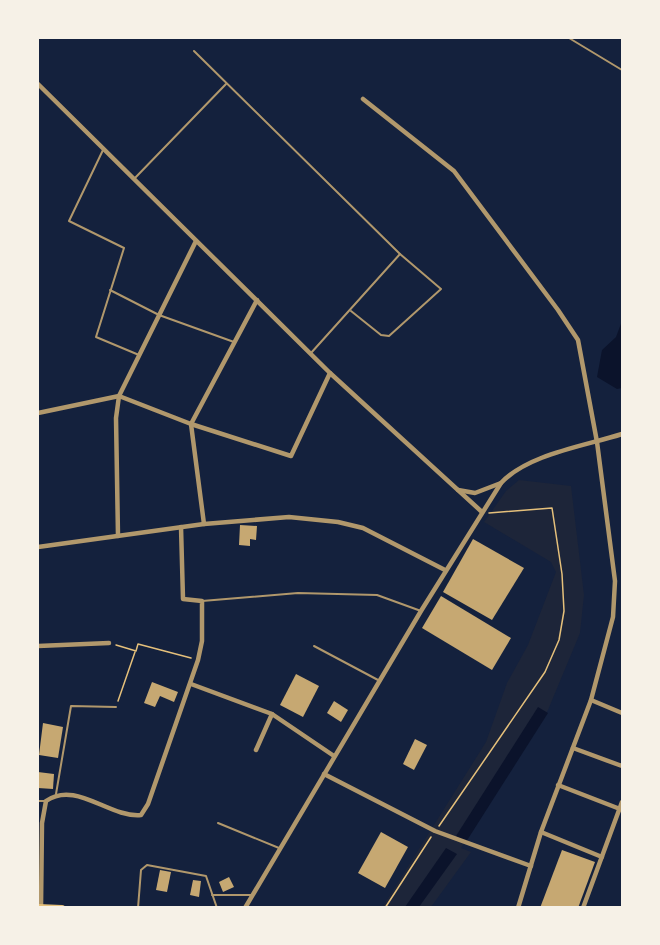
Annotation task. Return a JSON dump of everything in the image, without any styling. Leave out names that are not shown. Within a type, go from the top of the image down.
[{"type":"main road","points":[[39,907],[62,908]]},
{"type":"street","points":[[38,84],[330,373],[482,512]]},
{"type":"street","points":[[363,99],[454,171],[578,340],[597,442],[615,581],[613,617],[591,700],[541,832],[518,908]]},
{"type":"street","points":[[118,536],[116,418],[119,396],[196,241]]},
{"type":"street","points":[[204,524],[191,424],[256,300]]},
{"type":"street","points":[[38,413],[119,396],[191,424],[291,456],[330,373]]},
{"type":"street","points":[[245,908],[421,611],[501,483],[518,468],[622,434]]},
{"type":"street","points":[[455,489],[475,493],[501,483]]},
{"type":"street","points":[[38,547],[204,524],[289,517],[338,522],[363,528],[446,570]]},
{"type":"street","points":[[39,907],[42,823],[46,801],[56,794],[69,793],[129,816],[141,815],[148,804],[191,684],[202,641],[202,601],[183,599],[181,527]]},
{"type":"street","points":[[38,646],[109,643]]},
{"type":"street","points":[[191,684],[272,714],[334,756]]},
{"type":"street","points":[[591,700],[622,713]]},
{"type":"street","points":[[256,750],[272,714]]},
{"type":"street","points":[[573,747],[622,766]]},
{"type":"street","points":[[324,774],[435,831],[531,866]]},
{"type":"street","points":[[558,785],[620,810]]},
{"type":"street","points":[[583,908],[622,802]]},
{"type":"street","points":[[541,832],[602,857]]},
{"type":"lane","points":[[569,38],[622,70]]},
{"type":"lane","points":[[194,51],[400,254],[441,289],[389,336],[381,335],[351,310]]},
{"type":"lane","points":[[134,179],[227,83]]},
{"type":"lane","points":[[103,150],[69,220],[124,248],[96,337],[140,355]]},
{"type":"lane","points":[[310,353],[400,254]]},
{"type":"lane","points":[[110,291],[159,315],[234,342]]},
{"type":"lane","points":[[202,601],[298,593],[377,595],[421,611]]},
{"type":"lane","points":[[314,646],[380,682]]},
{"type":"lane","points":[[56,794],[71,706],[116,708]]},
{"type":"lane","points":[[38,801],[46,801]]},
{"type":"lane","points":[[218,823],[280,849]]},
{"type":"lane","points":[[138,908],[141,870],[147,865],[206,876],[217,908]]},
{"type":"lane","points":[[213,895],[252,895]]},
{"type":"path","points":[[385,908],[435,831],[545,672],[559,640],[564,611],[562,574],[552,508],[492,514],[482,512]]},
{"type":"path","points":[[109,643],[136,651]]},
{"type":"path","points":[[116,708],[138,644],[198,660]]},
{"type":"shaded area","points":[[622,321],[622,388],[617,389],[597,377],[602,350],[616,337]]},
{"type":"shaded area","points":[[519,480],[571,486],[584,595],[580,633],[548,710],[461,848],[471,852],[431,907],[382,908],[486,742],[507,683],[528,645],[556,572],[551,562],[484,522],[506,491]]},
{"type":"shaded area","points":[[538,707],[548,713],[466,842],[456,836]]},
{"type":"shaded area","points":[[446,848],[457,854],[419,907],[405,907]]},
{"type":"building","points":[[240,525],[257,526],[256,540],[250,539],[250,546],[239,545]]},
{"type":"building","points":[[473,539],[524,568],[492,620],[443,592]]},
{"type":"building","points":[[441,596],[511,638],[492,670],[422,628]]},
{"type":"building","points":[[296,674],[319,686],[303,717],[280,705]]},
{"type":"building","points":[[152,682],[178,692],[174,702],[160,696],[155,707],[144,703]]},
{"type":"building","points":[[334,701],[348,710],[341,722],[327,713]]},
{"type":"building","points":[[43,723],[63,727],[58,758],[39,755]]},
{"type":"building","points":[[415,739],[427,745],[414,770],[403,764]]},
{"type":"building","points":[[38,772],[54,774],[53,789],[38,788]]},
{"type":"building","points":[[381,832],[408,847],[385,888],[358,873]]},
{"type":"building","points":[[562,850],[595,862],[578,908],[540,908]]},
{"type":"building","points":[[160,870],[171,872],[167,892],[156,890]]},
{"type":"building","points":[[229,877],[234,887],[223,892],[219,882]]},
{"type":"building","points":[[193,880],[201,881],[199,897],[190,895]]}]
